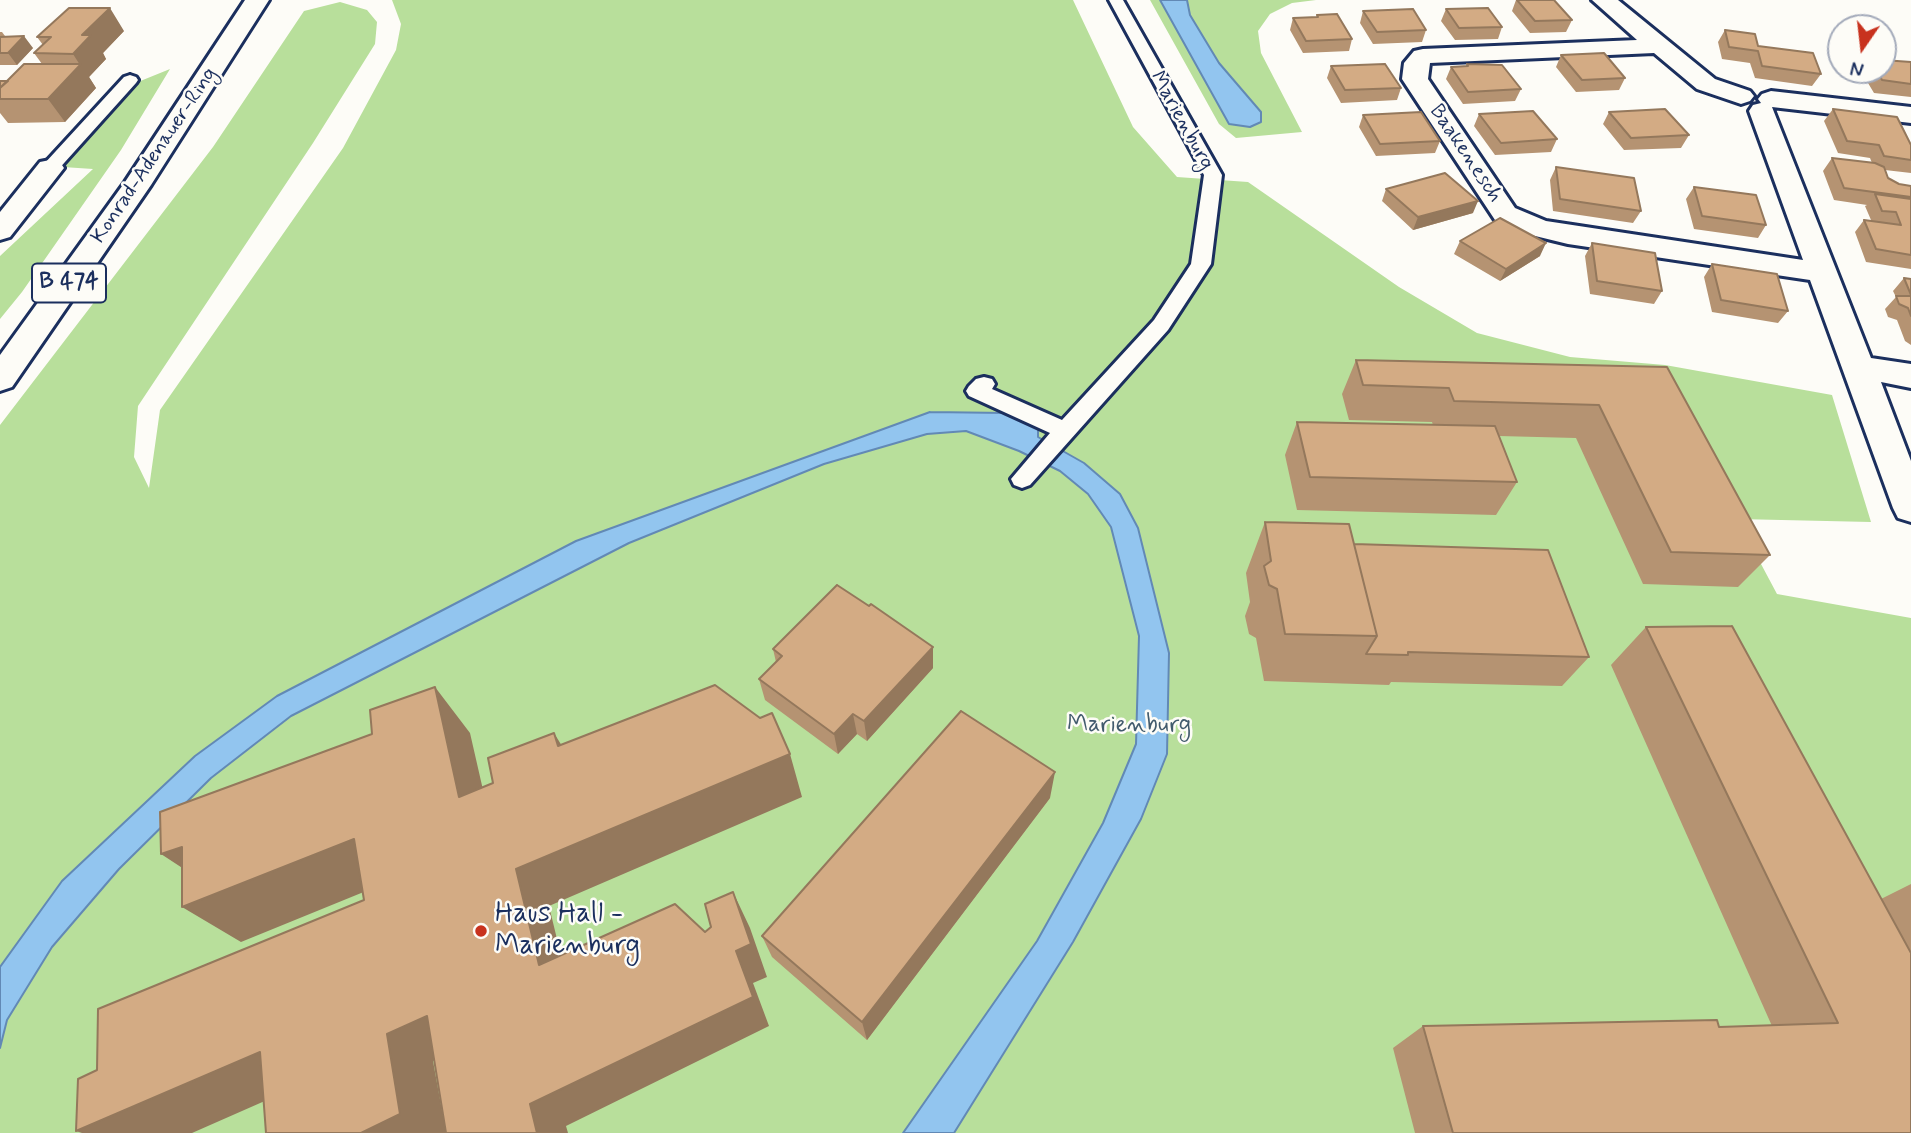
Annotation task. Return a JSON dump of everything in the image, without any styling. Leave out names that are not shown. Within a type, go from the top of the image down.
[{"type":"street","name":"Konrad-Adenauer-Ring","points":[[0,379],[144,175],[257,0]]},
{"type":"street","points":[[1604,0],[1706,84],[1758,102],[1911,115]]},
{"type":"street","name":"Baakenesch","points":[[1659,46],[1423,56],[1416,63],[1415,79],[1505,214],[1537,228],[1569,235],[1822,272]]},
{"type":"street","points":[[1758,102],[1911,508]]},
{"type":"street","points":[[0,232],[50,168]]},
{"type":"street","points":[[1857,367],[1911,376]]},
{"type":"lane","name":"Marienburg","points":[[1022,479],[1161,325],[1200,264],[1213,175],[1116,0]]},
{"type":"lane","points":[[50,168],[131,80]]},
{"type":"lane","points":[[984,384],[977,391],[1060,437]]},
{"type":"green space","name":"Marienburg","points":[[392,0],[1073,0],[1133,127],[1177,177],[1248,182],[1399,287],[1477,333],[1570,357],[1665,365],[1832,395],[1871,522],[1737,519],[1777,594],[1911,618],[1911,1133],[0,1133],[0,425],[213,147],[304,11],[340,2],[367,10],[377,22],[375,44],[313,143],[138,406],[134,457],[149,488],[160,410],[343,148],[396,50],[401,24]]},
{"type":"green space","points":[[1150,0],[1316,0],[1292,3],[1270,14],[1258,31],[1261,53],[1302,132],[1236,138],[1219,124]]},
{"type":"green space","points":[[170,69],[121,150],[22,292],[0,319],[0,256],[93,169],[63,167],[133,84]]},
{"type":"water","points":[[1160,0],[1187,0],[1190,15],[1219,63],[1261,112],[1261,122],[1250,127],[1229,124]]},
{"type":"water","points":[[930,412],[1006,413],[1038,425],[1038,437],[1084,463],[1120,494],[1138,528],[1169,653],[1167,754],[1141,819],[1073,942],[954,1133],[903,1133],[1037,941],[1103,823],[1136,744],[1139,636],[1111,527],[1088,494],[1060,471],[1019,451],[966,431],[927,434],[824,464],[629,543],[291,716],[211,778],[119,869],[52,947],[7,1020],[0,1048],[0,967],[62,881],[195,756],[277,696],[576,541]]},
{"type":"building","points":[[1517,0],[1554,0],[1572,20],[1535,21]]},
{"type":"building","points":[[69,8],[110,8],[82,35],[91,35],[73,54],[34,53],[51,37],[37,37]]},
{"type":"building","points":[[1488,8],[1502,27],[1459,28],[1446,9]]},
{"type":"building","points":[[1413,9],[1426,30],[1377,32],[1363,11]]},
{"type":"building","points":[[1337,14],[1352,39],[1306,41],[1293,18],[1318,17],[1317,15]]},
{"type":"building","points":[[1725,30],[1755,34],[1758,46],[1813,53],[1821,74],[1762,66],[1758,51],[1729,47]]},
{"type":"building","points":[[24,36],[8,53],[0,53],[0,37]]},
{"type":"building","points":[[1604,53],[1625,78],[1582,80],[1561,55]]},
{"type":"building","points":[[1897,61],[1911,62],[1911,84],[1897,82]]},
{"type":"building","points":[[24,64],[81,64],[48,99],[0,99],[0,88]]},
{"type":"building","points":[[1385,64],[1401,88],[1345,90],[1331,66]]},
{"type":"building","points":[[1467,64],[1502,65],[1521,89],[1468,92],[1451,67],[1468,66]]},
{"type":"building","points":[[1665,109],[1689,135],[1631,138],[1609,112]]},
{"type":"building","points":[[1833,109],[1897,117],[1911,145],[1911,160],[1884,156],[1879,145],[1847,141]]},
{"type":"building","points":[[1533,111],[1557,139],[1501,143],[1479,114]]},
{"type":"building","points":[[1421,112],[1440,141],[1380,144],[1363,115]]},
{"type":"building","points":[[1832,158],[1875,163],[1884,167],[1888,178],[1911,186],[1911,197],[1844,188]]},
{"type":"building","points":[[1556,167],[1634,178],[1641,211],[1560,199]]},
{"type":"building","points":[[1445,173],[1478,201],[1418,217],[1386,189]]},
{"type":"building","points":[[1694,187],[1756,195],[1766,225],[1702,216]]},
{"type":"building","points":[[1875,194],[1911,199],[1911,255],[1876,249],[1864,220],[1901,225],[1896,212],[1882,211]]},
{"type":"building","points":[[1500,218],[1546,243],[1506,269],[1460,241]]},
{"type":"building","points":[[1592,243],[1655,253],[1662,291],[1597,281]]},
{"type":"building","points":[[1712,264],[1777,274],[1788,311],[1721,300]]},
{"type":"building","points":[[1904,278],[1911,279],[1911,295]]},
{"type":"building","points":[[1896,296],[1911,296],[1911,316],[1908,308],[1899,304]]},
{"type":"building","points":[[1356,360],[1667,367],[1770,555],[1671,552],[1599,405],[1454,401],[1449,388],[1363,385]]},
{"type":"building","points":[[1297,422],[1495,426],[1517,482],[1310,477]]},
{"type":"building","points":[[1265,522],[1349,524],[1377,636],[1285,634],[1277,589],[1269,585],[1264,566],[1271,561]]},
{"type":"building","points":[[1354,544],[1548,550],[1589,657],[1408,652],[1408,655],[1366,654],[1377,636]]},
{"type":"building","points":[[837,585],[869,606],[871,604],[933,647],[864,721],[853,714],[834,734],[759,679],[782,656],[773,649]]},
{"type":"building","points":[[1732,626],[1911,953],[1911,1133],[1453,1133],[1423,1026],[1717,1020],[1719,1027],[1838,1023],[1646,627]]},
{"type":"building","points":[[715,685],[760,718],[772,713],[790,754],[516,869],[539,965],[675,904],[705,932],[711,927],[705,904],[733,892],[751,944],[736,951],[753,997],[530,1104],[537,1133],[446,1133],[427,1016],[387,1034],[400,1114],[361,1133],[266,1133],[260,1052],[76,1131],[78,1079],[97,1070],[98,1009],[364,900],[354,839],[182,907],[182,847],[161,854],[160,812],[372,734],[370,710],[435,687],[459,797],[493,783],[488,758],[554,733],[558,746]]},
{"type":"building","points":[[961,711],[1055,772],[862,1022],[762,936]]},
{"type":"place","name":"Haus Hall - Marienburg","points":[[481,931]]}]
